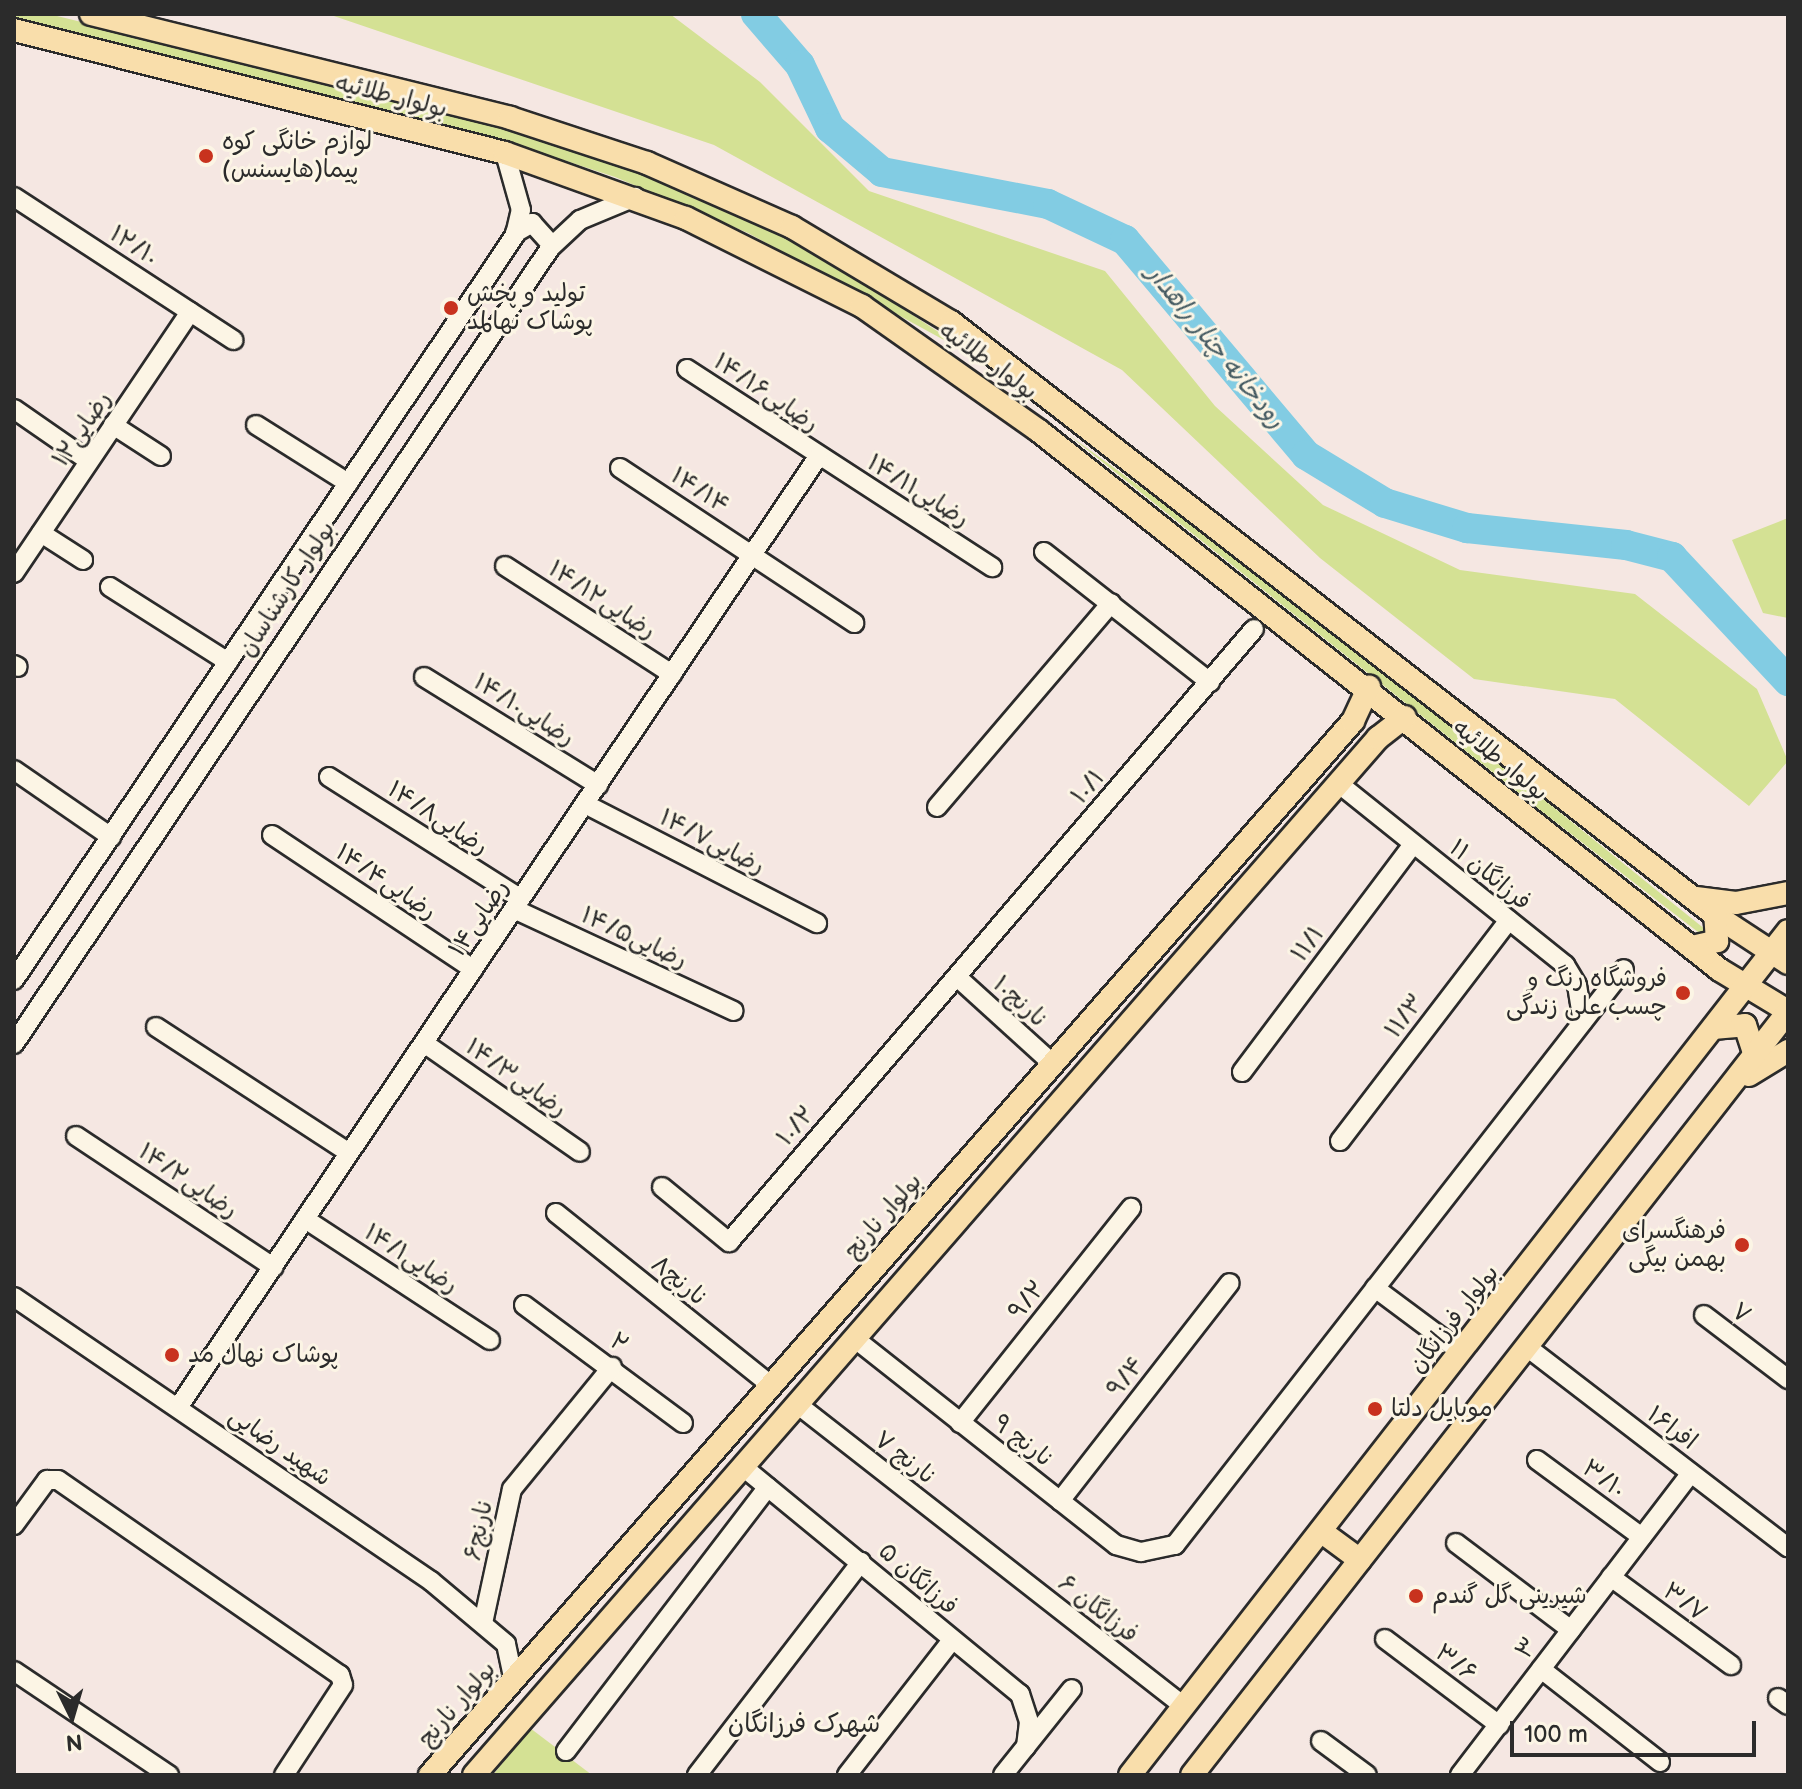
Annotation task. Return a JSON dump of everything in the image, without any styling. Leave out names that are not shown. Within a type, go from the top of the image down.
[{"type":"main road","name":"بولوار طلائیه","points":[[91,14],[510,118],[647,163],[792,227],[881,278],[1062,405],[1715,915],[1780,958]]},
{"type":"main road","name":"بولوار طلائیه","points":[[14,30],[505,153],[636,197],[862,306],[1039,431],[1369,687],[1692,947],[1788,1012]]},
{"type":"main road","points":[[1039,431],[1062,405]]},
{"type":"main road","name":"بولوار نارنج","points":[[430,1775],[1353,721],[1369,687]]},
{"type":"main road","points":[[474,1775],[1338,783],[1378,738],[1405,717]]},
{"type":"main road","points":[[1353,721],[1371,721],[1378,738]]},
{"type":"main road","points":[[1696,898],[1736,903],[1788,893]]},
{"type":"main road","points":[[1692,947],[1717,941],[1715,915]]},
{"type":"main road","name":"بولوار فرزانگان","points":[[1130,1775],[1746,986],[1780,958],[1788,931]]},
{"type":"main road","points":[[1192,1775],[1788,1012]]},
{"type":"main road","points":[[1713,1028],[1745,1025],[1755,1055]]},
{"type":"main road","points":[[1724,1096],[1788,1051]]},
{"type":"main road","points":[[926,1206],[950,1227]]},
{"type":"main road","points":[[1322,1532],[1360,1560]]},
{"type":"street","points":[[505,153],[521,210],[515,233]]},
{"type":"street","name":"۱۲/۱۰","points":[[14,197],[233,340]]},
{"type":"street","name":"بولوار کارشناسان","points":[[14,1044],[356,526],[552,245],[580,220],[636,197]]},
{"type":"street","points":[[515,233],[532,223],[552,245]]},
{"type":"street","name":"بولوار کارشناسان","points":[[14,980],[515,233]]},
{"type":"street","name":"رضایی۱۲","points":[[14,573],[190,312]]},
{"type":"street","name":"رضایی۱۴/۱۶","points":[[687,369],[818,457]]},
{"type":"street","points":[[14,409],[89,461]]},
{"type":"street","points":[[113,425],[161,456]]},
{"type":"street","points":[[256,425],[348,483]]},
{"type":"street","name":"رضایی۱۴","points":[[179,1406],[818,457]]},
{"type":"street","name":"رضایی۱۴/۱۱","points":[[818,457],[992,567]]},
{"type":"street","name":"۱۴/۱۴","points":[[620,468],[854,623]]},
{"type":"street","points":[[41,533],[83,560]]},
{"type":"street","points":[[1044,552],[1210,682]]},
{"type":"street","name":"رضایی۱۴/۱۲","points":[[505,566],[672,674]]},
{"type":"street","points":[[110,587],[228,662]]},
{"type":"street","points":[[937,807],[1111,603]]},
{"type":"street","name":"۱۰/۱","points":[[957,977],[1254,629]]},
{"type":"street","name":"رضایی۱۴/۱۰","points":[[424,677],[598,785]]},
{"type":"street","points":[[14,770],[111,837]]},
{"type":"street","name":"رضایی۱۴/۸","points":[[329,777],[517,904]]},
{"type":"street","name":"فرزانگان ۱۱","points":[[1338,783],[1565,965],[1580,993],[1583,1022]]},
{"type":"street","name":"رضایی۱۴/۷","points":[[585,804],[817,923]]},
{"type":"street","name":"رضایی۱۴/۴","points":[[272,835],[473,969]]},
{"type":"street","name":"۱۱/۱","points":[[1242,1072],[1413,844]]},
{"type":"street","name":"رضایی۱۴/۵","points":[[517,904],[734,1011]]},
{"type":"street","name":"۱۱/۳","points":[[1340,1141],[1509,920]]},
{"type":"street","points":[[1461,1352],[1375,1288],[1624,969]]},
{"type":"street","name":"نارنج۱۰","points":[[957,977],[1052,1063]]},
{"type":"street","name":"۱۰/۲","points":[[662,1187],[729,1242],[957,977]]},
{"type":"street","points":[[156,1027],[349,1153]]},
{"type":"street","name":"رضایی۱۴/۳","points":[[424,1043],[580,1152]]},
{"type":"street","name":"رضایی۱۴/۲","points":[[76,1136],[273,1267]]},
{"type":"street","name":"۹/۲","points":[[960,1423],[1131,1208]]},
{"type":"street","name":"نارنج۸","points":[[556,1213],[772,1386]]},
{"type":"street","name":"۱۴/۱رضایی","points":[[305,1219],[490,1340]]},
{"type":"street","name":"۹/۴","points":[[1060,1501],[1230,1283]]},
{"type":"street","name":"نارنج ۹","points":[[854,1338],[1116,1545],[1141,1552],[1175,1545],[1375,1288]]},
{"type":"street","name":"شهید رضایی","points":[[14,1297],[179,1406],[483,1623]]},
{"type":"street","name":"۲","points":[[524,1305],[612,1367],[683,1423]]},
{"type":"street","name":"شهید رضایی","points":[[14,1314],[44,1319]]},
{"type":"street","name":"۷","points":[[1704,1315],[1788,1379]]},
{"type":"street","name":"۱۶افرا","points":[[1527,1347],[1788,1547]]},
{"type":"street","name":"نارنج۶","points":[[483,1623],[512,1489],[612,1367]]},
{"type":"street","name":"نارنج ۷","points":[[797,1404],[983,1550]]},
{"type":"street","name":"۳/۱۰","points":[[1537,1460],[1642,1537]]},
{"type":"street","name":"فرزانگان ۵","points":[[742,1466],[1020,1694],[1029,1722],[1026,1747]]},
{"type":"street","name":"۳","points":[[1468,1772],[1499,1725],[1691,1473]]},
{"type":"street","points":[[14,1525],[47,1480],[58,1480],[340,1675],[343,1685],[284,1775]]},
{"type":"street","points":[[566,1751],[768,1487]]},
{"type":"street","points":[[1456,1543],[1571,1630]]},
{"type":"street","name":"فرزانگان ۶","points":[[983,1550],[1183,1706]]},
{"type":"street","points":[[697,1775],[861,1562]]},
{"type":"street","name":"۳/۷","points":[[1611,1577],[1731,1665]]},
{"type":"street","points":[[483,1623],[506,1644],[513,1678]]},
{"type":"street","name":"۳/۶","points":[[1385,1639],[1499,1725]]},
{"type":"street","points":[[847,1775],[952,1640]]},
{"type":"street","points":[[1541,1669],[1660,1762]]},
{"type":"street","points":[[14,1671],[169,1775]]},
{"type":"street","points":[[1003,1775],[1072,1689]]},
{"type":"street","points":[[1321,1741],[1367,1775]]},
{"type":"green space","points":[[14,14],[49,14],[526,132],[648,174],[802,243],[1029,391],[1027,396],[966,352],[748,233],[615,177],[496,138],[14,21]]},
{"type":"green space","points":[[328,14],[670,14],[760,82],[869,191],[1105,271],[1215,406],[1323,505],[1460,570],[1635,594],[1757,689],[1788,761],[1749,806],[1615,699],[1474,679],[1320,558],[1122,370],[714,145]]},
{"type":"green space","points":[[1066,433],[1290,595],[1711,934],[1707,939],[1540,810]]},
{"type":"green space","points":[[1788,518],[1788,618],[1763,613],[1732,540]]},
{"type":"green space","points":[[530,1728],[592,1775],[493,1775]]},
{"type":"waterway","name":"رودخانه چنار راهدار","points":[[756,14],[800,65],[830,128],[882,172],[1048,204],[1125,240],[1306,455],[1385,503],[1467,528],[1626,545],[1672,557],[1788,681]]},
{"type":"place","name":"لوازم خانگی کوه پیما(هایسنس)","points":[[206,156]]},
{"type":"place","name":"تولید و پخش پوشاک نهالمد","points":[[451,308]]},
{"type":"place","name":"فروشگاه رنگ و چسب علی زندگی","points":[[1683,993]]},
{"type":"place","name":"فرهنگسرای بهمن بیگی","points":[[1742,1245]]},
{"type":"place","name":"پوشاک نهال مد","points":[[172,1355]]},
{"type":"place","name":"موبایل دلتا","points":[[1375,1409]]},
{"type":"place","name":"شیرینی گل گندم","points":[[1416,1596]]},
{"type":"district","name":"شهرک فرزانگان","points":[[804,1725]]}]
